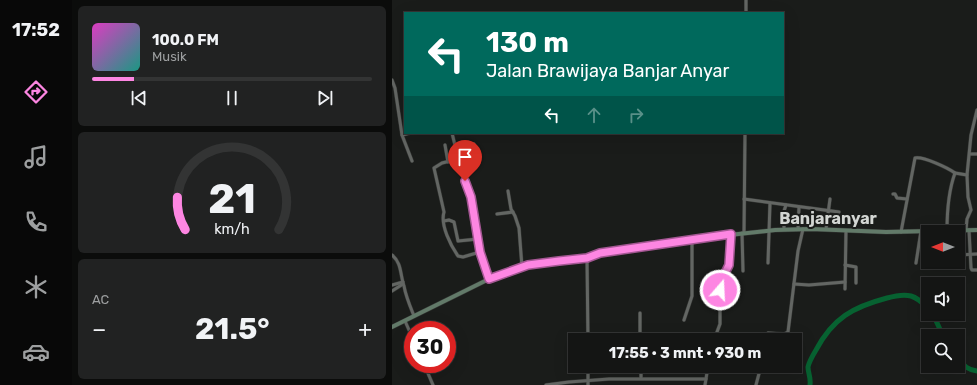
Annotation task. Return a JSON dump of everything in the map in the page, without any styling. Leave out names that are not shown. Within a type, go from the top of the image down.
[{"type":"street","points":[[746,0],[746,12]]},
{"type":"street","points":[[392,80],[395,88],[402,135],[412,160]]},
{"type":"street","points":[[977,110],[971,135],[967,176],[968,197],[971,210],[967,220],[971,268],[972,270],[977,270]]},
{"type":"street","points":[[402,135],[406,134]]},
{"type":"street","points":[[452,134],[462,174],[471,197],[480,252],[489,279]]},
{"type":"street","points":[[743,271],[745,134]]},
{"type":"street","points":[[456,149],[474,144]]},
{"type":"street","points":[[445,145],[448,162]]},
{"type":"street","points":[[970,154],[977,154]]},
{"type":"street","points":[[901,232],[916,157],[938,164],[955,173],[967,176]]},
{"type":"street","points":[[458,159],[442,163],[435,167],[434,171],[444,212],[442,217],[448,239],[458,256],[463,257],[480,252]]},
{"type":"street","points":[[947,225],[949,195],[955,173]]},
{"type":"street","points":[[508,191],[519,228],[522,267]]},
{"type":"street","points":[[893,194],[895,194],[897,198],[907,199]]},
{"type":"street","points":[[744,199],[839,212]]},
{"type":"street","points":[[826,229],[830,199]]},
{"type":"street","points":[[768,263],[770,203]]},
{"type":"street","points":[[784,229],[784,212],[786,205]]},
{"type":"street","points":[[798,229],[799,207]]},
{"type":"street","points":[[497,214],[513,212]]},
{"type":"street","points":[[444,221],[448,220],[454,223],[458,241],[478,239]]},
{"type":"street","points":[[405,321],[489,279],[522,267],[587,258],[600,253],[731,234],[784,229],[901,232],[921,231],[916,263]]},
{"type":"street","points":[[786,333],[788,332],[798,251],[803,229]]},
{"type":"street","points":[[965,230],[977,230]]},
{"type":"street","points":[[845,289],[846,231]]},
{"type":"street","points":[[717,333],[721,319],[719,300],[720,290],[722,279],[729,265],[731,234]]},
{"type":"street","points":[[684,320],[692,296],[692,239]]},
{"type":"street","points":[[965,254],[977,254]]},
{"type":"street","points":[[392,255],[400,266],[403,283],[414,316]]},
{"type":"street","points":[[587,258],[588,333]]},
{"type":"street","points":[[845,265],[856,267],[856,283]]},
{"type":"street","points":[[794,284],[809,285],[845,282]]},
{"type":"street","points":[[392,284],[403,283]]},
{"type":"street","points":[[392,291],[403,283]]},
{"type":"street","points":[[640,313],[640,333]]},
{"type":"street","points":[[392,327],[404,321]]},
{"type":"street","points":[[428,373],[433,385]]},
{"type":"street","points":[[588,373],[588,385]]},
{"type":"street","points":[[641,373],[641,378]]},
{"type":"street","points":[[705,385],[707,373]]},
{"type":"street","points":[[756,385],[759,373]]},
{"type":"street","points":[[546,385],[588,380],[641,378],[706,379]]},
{"type":"waterway","points":[[810,385],[808,367],[811,358],[829,330],[845,315],[864,305],[887,298],[908,295],[921,302]]},
{"type":"waterway","points":[[936,321],[940,329]]},
{"type":"waterway","points":[[965,366],[971,370],[977,371]]},
{"type":"district","name":"Banjaranyar","points":[[828,218]]},
{"type":"route","points":[[465,181],[471,197],[480,252],[489,279],[533,264],[587,258],[600,253],[731,234],[729,265],[722,279],[720,290]]}]
